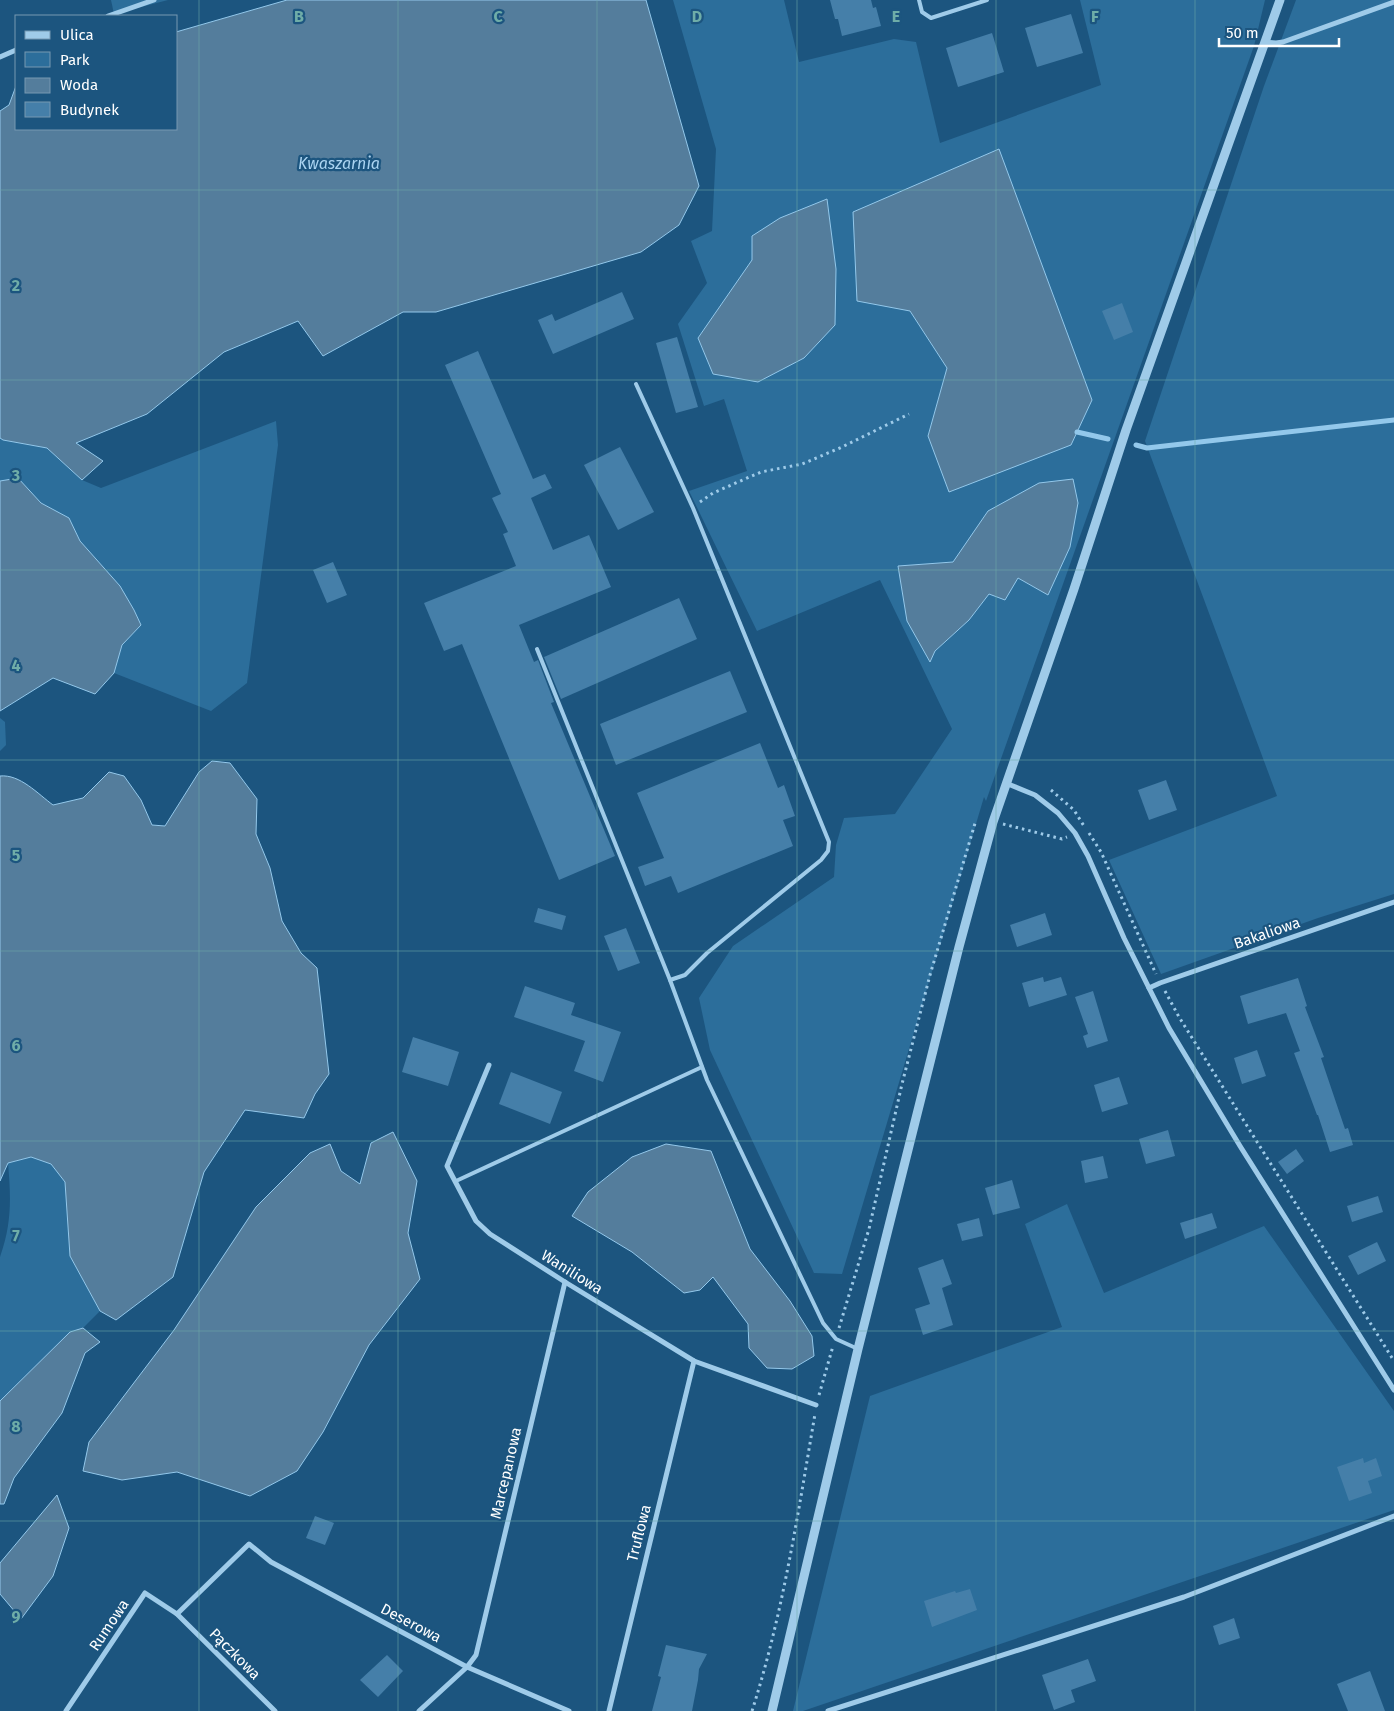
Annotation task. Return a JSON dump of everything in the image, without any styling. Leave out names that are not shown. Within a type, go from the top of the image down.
[{"type":"street","points":[[111,15],[154,0]]},
{"type":"street","points":[[772,1711],[858,1349],[958,947],[993,822],[1008,784],[1126,430],[1280,0]]},
{"type":"street","points":[[1266,42],[1276,44],[1283,42],[1394,2]]},
{"type":"street","points":[[0,57],[15,50]]},
{"type":"street","points":[[1008,784],[1036,795],[1058,813],[1075,833],[1088,856],[1124,938],[1169,1028],[1240,1146],[1394,1390]]},
{"type":"street","name":"Bakaliowa","points":[[1149,988],[1394,902]]},
{"type":"street","name":"Waniliowa","points":[[489,1065],[448,1166],[476,1221],[490,1234],[694,1361],[816,1405]]},
{"type":"street","name":"Marcepanowa","points":[[419,1711],[467,1667],[476,1655],[565,1282]]},
{"type":"street","name":"Truflowa","points":[[610,1711],[694,1361]]},
{"type":"street","points":[[828,1711],[1184,1597],[1394,1516]]},
{"type":"street","name":"Deserowa","points":[[177,1614],[249,1544],[272,1562],[467,1667],[569,1711]]},
{"type":"street","name":"Rumowa","points":[[66,1711],[145,1593],[177,1614]]},
{"type":"street","name":"Pączkowa","points":[[177,1614],[275,1711]]},
{"type":"lane","points":[[919,0],[922,12],[931,18],[987,0]]},
{"type":"lane","points":[[636,384],[693,508],[829,842],[828,851],[821,860],[707,953],[685,975],[670,980]]},
{"type":"lane","points":[[537,648],[670,980],[702,1067],[823,1323],[836,1338],[858,1349]]},
{"type":"lane","points":[[456,1181],[702,1067]]},
{"type":"path","points":[[693,508],[713,492],[761,472],[802,464],[910,414]]},
{"type":"path","points":[[1051,790],[1074,810],[1101,852],[1160,983],[1179,1017],[1394,1361]]},
{"type":"path","points":[[752,1711],[761,1683],[790,1561],[816,1405],[869,1229],[902,1084],[930,975],[976,820]]},
{"type":"path","points":[[1003,824],[1062,839],[1084,826]]},
{"type":"green space","points":[[111,0],[168,0],[114,14]]},
{"type":"green space","points":[[673,0],[784,0],[799,62],[894,39],[916,42],[940,143],[1101,85],[1080,0],[1265,0],[1254,46],[986,801],[984,797],[842,1274],[814,1273],[710,1050],[699,998],[733,946],[834,877],[836,845],[844,818],[895,814],[952,729],[880,580],[757,631],[689,491],[747,471],[724,399],[704,406],[678,324],[707,283],[691,241],[712,231],[716,149]],"holes":[[[752,260],[713,374],[698,338]],[[910,311],[1091,400],[1071,445],[928,436],[947,368]],[[988,511],[1048,595],[1018,578],[989,594],[969,620],[935,651],[930,661],[898,566],[954,562]]]},
{"type":"green space","points":[[1296,0],[1394,0],[1394,894],[1318,918],[1161,974],[1109,860],[1277,796],[1145,441],[1264,86]]},
{"type":"green space","points":[[276,421],[278,445],[247,683],[211,711],[114,673],[122,645],[141,625],[134,610],[120,586],[80,541],[69,518],[41,503],[18,478],[0,481],[0,438],[47,448],[82,480],[101,488]]},
{"type":"green space","points":[[0,718],[5,722],[6,745],[0,751]]},
{"type":"green space","points":[[31,1157],[51,1164],[65,1182],[70,1256],[100,1311],[83,1328],[70,1332],[0,1401],[0,1257],[9,1222],[10,1188],[8,1163]]},
{"type":"green space","points":[[1067,1204],[1104,1293],[1264,1226],[1394,1411],[1394,1510],[803,1711],[793,1711],[870,1396],[1062,1327],[1025,1224]]},
{"type":"water","name":"Kwaszarnia","points":[[287,0],[646,0],[699,186],[679,225],[641,252],[436,312],[403,312],[323,356],[298,321],[224,352],[147,414],[76,443],[103,461],[82,480],[47,448],[0,438],[0,111],[9,105],[15,89],[15,130],[178,130],[178,31]]},
{"type":"water","points":[[999,149],[1092,400],[1071,445],[949,492],[928,436],[947,368],[910,311],[857,301],[853,212]]},
{"type":"water","points":[[827,199],[836,269],[835,325],[804,358],[758,382],[713,374],[698,338],[752,260],[752,236],[780,218]]},
{"type":"water","points":[[18,478],[41,503],[69,518],[80,541],[120,586],[141,625],[122,645],[114,673],[95,694],[53,678],[0,711],[0,481]]},
{"type":"water","points":[[1073,479],[1078,503],[1070,547],[1048,595],[1018,578],[1005,600],[989,594],[969,620],[935,651],[930,662],[907,621],[898,566],[953,562],[988,511],[1039,483]]},
{"type":"water","points":[[212,761],[230,763],[257,799],[256,834],[270,868],[282,921],[301,953],[317,968],[329,1074],[315,1094],[304,1118],[245,1110],[204,1172],[173,1277],[116,1320],[100,1311],[70,1256],[65,1182],[51,1164],[31,1157],[8,1163],[0,1181],[0,776],[7,776],[22,781],[53,805],[83,798],[109,772],[124,776],[141,800],[152,825],[165,826],[199,772]]},
{"type":"water","points":[[393,1132],[417,1181],[408,1233],[420,1279],[369,1345],[323,1432],[297,1471],[250,1496],[177,1472],[122,1480],[83,1471],[89,1442],[174,1330],[256,1207],[310,1153],[330,1144],[341,1171],[360,1184],[371,1143]]},
{"type":"water","points":[[666,1144],[711,1151],[750,1249],[790,1301],[812,1336],[814,1356],[792,1369],[767,1368],[749,1348],[748,1324],[713,1277],[700,1290],[684,1293],[632,1252],[572,1216],[588,1192],[632,1157]]},
{"type":"water","points":[[83,1328],[100,1342],[85,1353],[62,1413],[14,1478],[4,1504],[0,1504],[0,1401],[70,1332]]},
{"type":"water","points":[[57,1495],[69,1528],[53,1576],[21,1619],[0,1594],[0,1563]]},
{"type":"building","points":[[830,0],[871,0],[873,8],[876,7],[881,26],[842,36],[838,19],[835,19]]},
{"type":"building","points":[[1071,14],[1083,53],[1037,67],[1025,28]]},
{"type":"building","points":[[992,33],[1004,72],[958,87],[946,48]]},
{"type":"building","points":[[622,292],[634,319],[553,354],[538,320],[552,314],[555,321]]},
{"type":"building","points":[[1122,303],[1133,332],[1114,340],[1102,311]]},
{"type":"building","points":[[677,337],[698,407],[676,413],[656,343]]},
{"type":"building","points":[[478,351],[533,479],[545,474],[552,488],[531,498],[553,550],[589,535],[611,587],[519,625],[534,662],[538,660],[554,702],[551,703],[615,856],[559,880],[462,644],[444,651],[424,603],[516,566],[503,534],[508,532],[492,498],[501,494],[445,365]]},
{"type":"building","points":[[620,447],[654,512],[618,530],[584,465]]},
{"type":"building","points":[[333,562],[347,595],[327,603],[313,570]]},
{"type":"building","points":[[679,598],[697,639],[561,699],[544,657]]},
{"type":"building","points":[[730,671],[747,712],[616,765],[600,724]]},
{"type":"building","points":[[760,743],[778,788],[784,785],[795,816],[783,820],[793,846],[678,893],[671,876],[645,886],[638,867],[664,858],[637,793]]},
{"type":"building","points":[[1166,780],[1177,810],[1149,820],[1138,790]]},
{"type":"building","points":[[538,908],[566,916],[562,930],[534,922]]},
{"type":"building","points":[[1045,913],[1052,935],[1017,947],[1010,925]]},
{"type":"building","points":[[626,928],[640,963],[618,971],[604,936]]},
{"type":"building","points":[[1043,977],[1044,982],[1061,977],[1067,995],[1029,1007],[1022,983]]},
{"type":"building","points":[[1298,978],[1307,1006],[1305,1007],[1324,1057],[1321,1058],[1345,1129],[1348,1128],[1353,1145],[1330,1152],[1294,1053],[1300,1051],[1286,1013],[1248,1024],[1240,996]]},
{"type":"building","points":[[525,986],[575,1003],[571,1015],[621,1032],[603,1082],[574,1071],[585,1041],[514,1017]]},
{"type":"building","points":[[1093,991],[1108,1041],[1087,1048],[1083,1036],[1088,1034],[1075,997]]},
{"type":"building","points":[[413,1037],[459,1052],[448,1086],[402,1072]]},
{"type":"building","points":[[1257,1050],[1266,1076],[1242,1084],[1234,1058]]},
{"type":"building","points":[[511,1072],[562,1092],[550,1124],[499,1104]]},
{"type":"building","points":[[1119,1077],[1128,1104],[1102,1112],[1094,1085]]},
{"type":"building","points":[[1168,1130],[1175,1156],[1146,1164],[1139,1139]]},
{"type":"building","points":[[1296,1149],[1304,1161],[1287,1174],[1278,1162]]},
{"type":"building","points":[[1103,1156],[1108,1178],[1085,1183],[1081,1161]]},
{"type":"building","points":[[1012,1180],[1020,1208],[993,1215],[985,1188]]},
{"type":"building","points":[[1378,1196],[1383,1212],[1352,1222],[1347,1206]]},
{"type":"building","points":[[1212,1213],[1217,1228],[1185,1239],[1180,1223]]},
{"type":"building","points":[[979,1218],[983,1236],[962,1241],[957,1224]]},
{"type":"building","points":[[1377,1242],[1386,1261],[1358,1275],[1348,1256]]},
{"type":"building","points":[[943,1259],[952,1284],[942,1288],[953,1325],[923,1335],[915,1309],[930,1304],[918,1268]]},
{"type":"building","points":[[1363,1458],[1364,1463],[1376,1458],[1382,1476],[1368,1481],[1372,1493],[1349,1501],[1337,1467]]},
{"type":"building","points":[[315,1516],[334,1523],[325,1545],[306,1538]]},
{"type":"building","points":[[970,1589],[977,1610],[932,1627],[924,1601],[955,1591],[956,1593]]},
{"type":"building","points":[[1234,1618],[1240,1638],[1219,1645],[1213,1626]]},
{"type":"building","points":[[666,1645],[707,1654],[699,1669],[692,1711],[652,1711],[661,1677],[658,1676]]},
{"type":"building","points":[[387,1655],[403,1671],[378,1697],[360,1680]]},
{"type":"building","points":[[1088,1659],[1096,1681],[1071,1690],[1075,1702],[1054,1710],[1042,1675]]},
{"type":"building","points":[[1370,1671],[1385,1711],[1348,1711],[1337,1684]]},
{"type":"waterway","points":[[1136,445],[1147,448],[1394,420]]},
{"type":"waterway","points":[[1077,432],[1108,439]]}]
